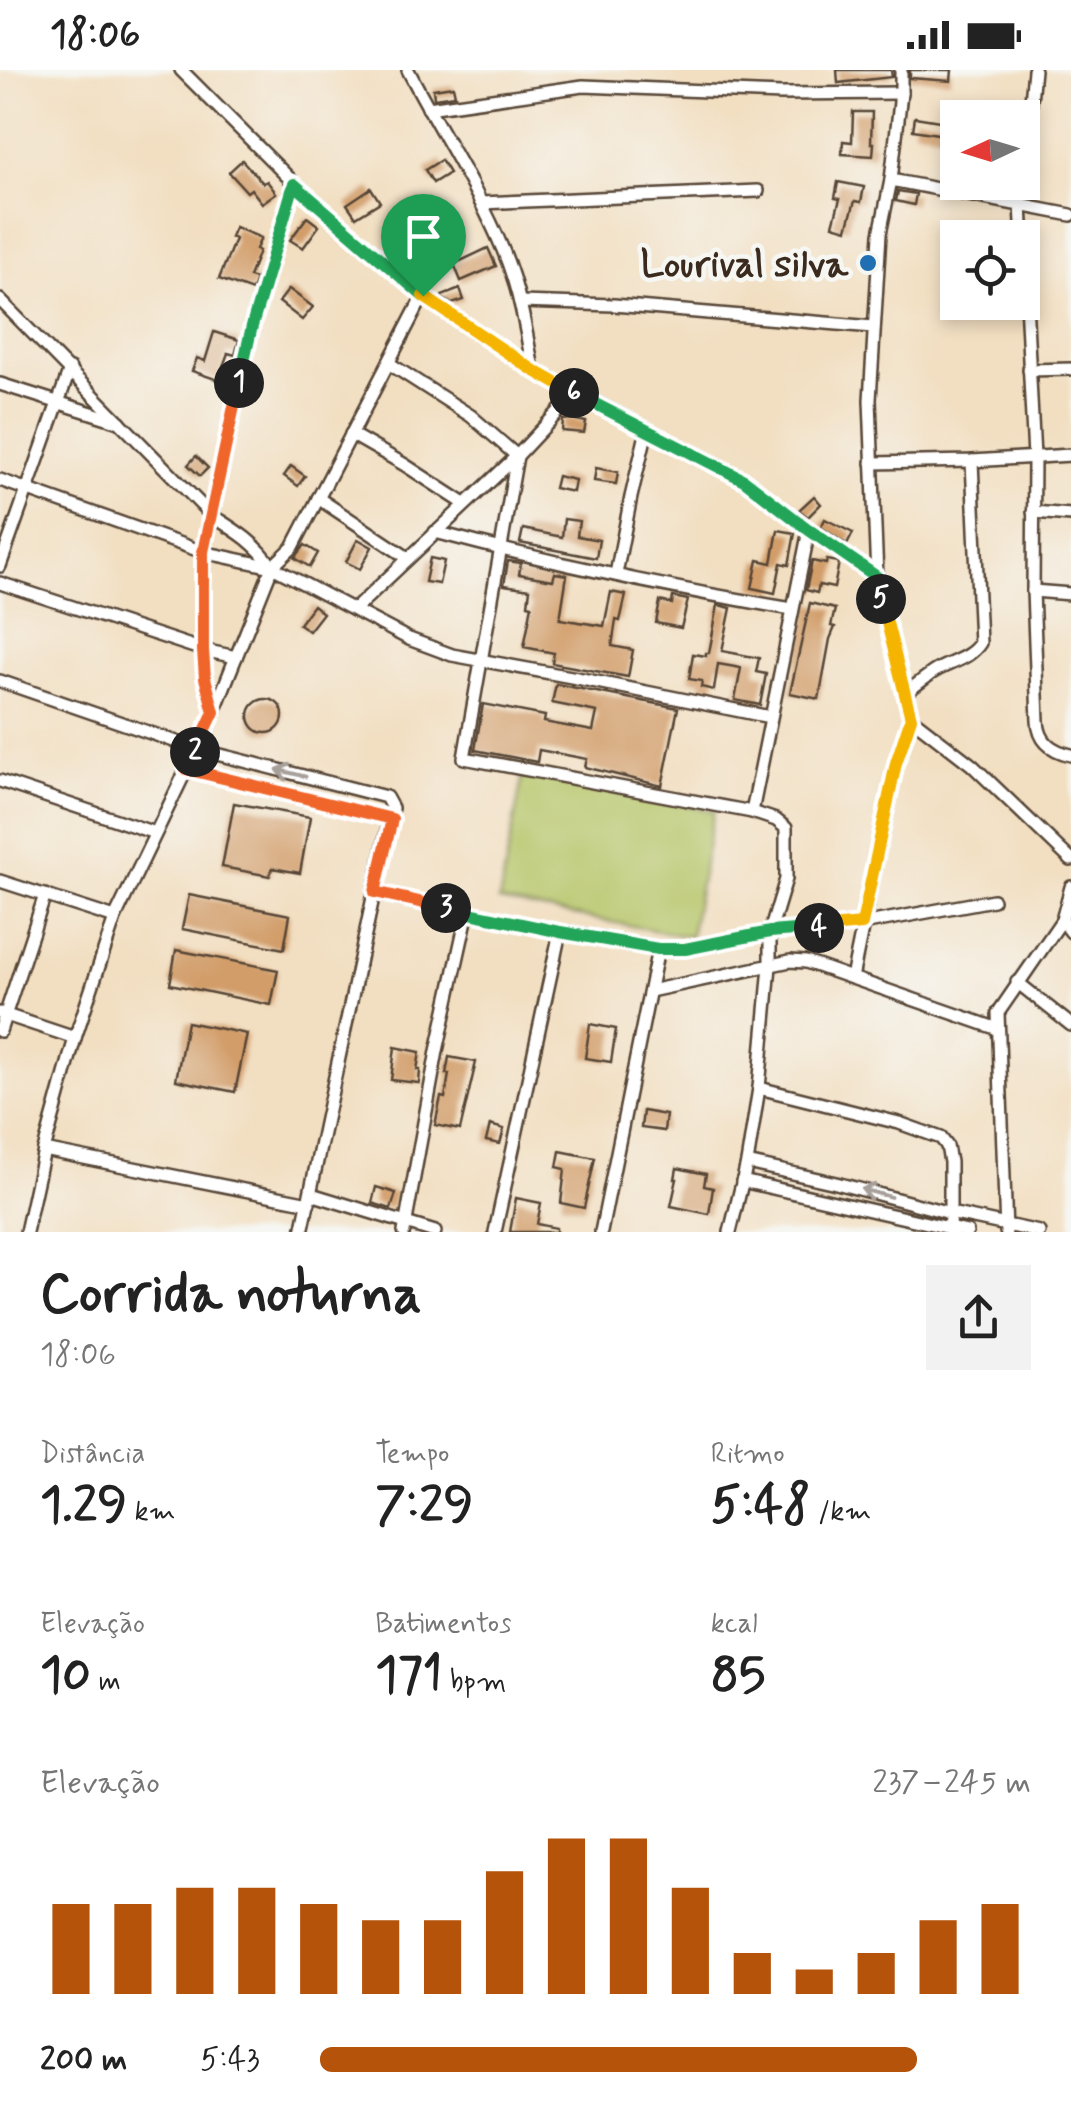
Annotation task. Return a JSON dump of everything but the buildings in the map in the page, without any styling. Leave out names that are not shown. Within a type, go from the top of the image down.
[{"type":"street","points":[[181,70],[294,184],[423,296],[533,370],[744,480],[877,577]]},
{"type":"street","points":[[408,70],[503,250],[520,302],[533,370]]},
{"type":"street","points":[[852,978],[896,763],[911,718],[877,577],[870,400],[880,234],[901,93],[900,70]]},
{"type":"street","points":[[1034,70],[1021,204],[1034,457],[1038,729],[1044,742],[1056,752],[1071,755]]},
{"type":"street","points":[[428,108],[584,86],[782,94],[901,93]]},
{"type":"street","points":[[890,180],[1071,216]]},
{"type":"street","points":[[214,712],[203,650],[203,552],[252,326],[294,184]]},
{"type":"street","points":[[480,203],[758,191]]},
{"type":"street","points":[[26,1232],[75,1038],[116,918],[214,712],[272,568],[293,547],[423,296]]},
{"type":"street","points":[[0,300],[212,515],[252,542],[272,568]]},
{"type":"street","points":[[520,302],[614,305],[873,327]]},
{"type":"street","points":[[390,364],[471,416],[516,456]]},
{"type":"street","points":[[0,566],[70,369]]},
{"type":"street","points":[[1029,370],[1071,369]]},
{"type":"street","points":[[0,384],[124,424]]},
{"type":"street","points":[[354,610],[516,456],[575,394]]},
{"type":"street","points":[[616,574],[647,430]]},
{"type":"street","points":[[352,434],[465,504]]},
{"type":"street","points":[[872,463],[1071,455]]},
{"type":"street","points":[[516,456],[464,758],[752,812],[786,828],[786,879],[770,932],[760,1088],[730,1232]]},
{"type":"street","points":[[904,692],[974,652],[980,643],[972,461]]},
{"type":"street","points":[[0,480],[203,552],[272,568],[409,639],[452,655],[770,717]]},
{"type":"street","points":[[318,498],[408,558]]},
{"type":"street","points":[[1033,512],[1071,515]]},
{"type":"street","points":[[752,812],[809,530]]},
{"type":"street","points":[[435,532],[502,550],[792,608]]},
{"type":"street","points":[[0,583],[203,650],[236,657]]},
{"type":"street","points":[[1033,592],[1071,594]]},
{"type":"street","points":[[0,681],[196,750],[386,797],[392,819],[302,1232]]},
{"type":"street","points":[[911,718],[972,765],[1071,860]]},
{"type":"street","points":[[186,769],[392,819]]},
{"type":"street","points":[[0,782],[155,833]]},
{"type":"street","points":[[0,881],[116,918]]},
{"type":"street","points":[[1006,1228],[998,1013],[1062,920],[1071,886]]},
{"type":"street","points":[[375,892],[658,949],[685,949],[770,932],[862,924],[993,900]]},
{"type":"street","points":[[0,1032],[45,895]]},
{"type":"street","points":[[406,1228],[468,911]]},
{"type":"street","points":[[1062,920],[1071,932]]},
{"type":"street","points":[[495,1232],[560,932]]},
{"type":"street","points":[[601,1232],[658,949]]},
{"type":"street","points":[[650,991],[790,961],[806,962],[998,1029]]},
{"type":"street","points":[[1018,982],[1071,1025]]},
{"type":"street","points":[[3,1014],[75,1038]]},
{"type":"street","points":[[760,1088],[930,1132],[940,1138],[947,1146],[950,1162],[950,1230]]},
{"type":"street","points":[[44,1150],[310,1198],[406,1228],[435,1232]]},
{"type":"street","points":[[747,1162],[1006,1228],[1039,1232]]},
{"type":"street","points":[[742,1181],[967,1232]]},
{"type":"green space","points":[[523,774],[714,811],[690,937],[499,901]]},
{"type":"place","name":"Lourival silva","points":[[868,263]]},
{"type":"route","points":[[294,184],[423,296],[533,370],[744,480],[877,577],[911,718],[896,763],[862,924],[770,932],[685,949],[658,949],[375,892],[392,819],[186,769],[214,712],[203,650],[203,552],[252,326],[294,184]]}]
